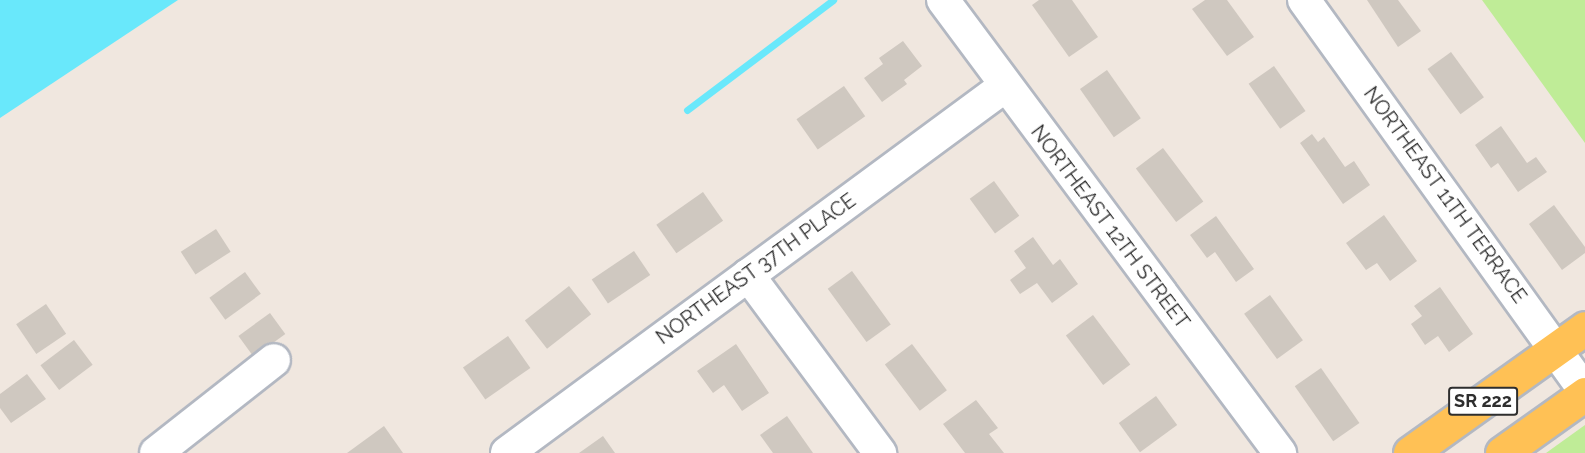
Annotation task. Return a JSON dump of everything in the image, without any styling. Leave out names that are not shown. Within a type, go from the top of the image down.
[{"type":"main road","name":"SR 222","points":[[1410,453],[1585,328]]},
{"type":"main road","name":"SR 222","points":[[1502,453],[1585,392]]},
{"type":"street","name":"NORTHEAST 12TH STREET","points":[[943,0],[1280,453]]},
{"type":"street","name":"NORTHEAST 11TH TERRACE","points":[[1304,0],[1585,392]]},
{"type":"street","name":"NORTHEAST 37TH PLACE","points":[[507,453],[1005,86]]},
{"type":"street","points":[[748,275],[880,453]]},
{"type":"street","points":[[156,453],[274,360]]},
{"type":"green space","points":[[1482,0],[1585,0],[1585,143]]},
{"type":"green space","points":[[1585,425],[1585,453],[1546,453]]},
{"type":"water","points":[[0,0],[178,0],[0,118]]},
{"type":"building","points":[[1039,0],[1072,0],[1098,37],[1069,57],[1032,5]]},
{"type":"building","points":[[1205,0],[1227,0],[1254,37],[1227,56],[1192,9]]},
{"type":"building","points":[[1367,0],[1398,0],[1421,31],[1398,47]]},
{"type":"building","points":[[903,41],[922,66],[904,80],[907,84],[882,102],[864,78],[883,64],[879,58]]},
{"type":"building","points":[[1451,52],[1484,97],[1460,114],[1428,69]]},
{"type":"building","points":[[1274,66],[1306,111],[1280,129],[1249,84]]},
{"type":"building","points":[[1107,70],[1141,118],[1114,137],[1080,89]]},
{"type":"building","points":[[844,86],[865,116],[818,150],[796,119]]},
{"type":"building","points":[[1501,126],[1527,163],[1536,157],[1547,172],[1518,192],[1498,163],[1491,168],[1475,145]]},
{"type":"building","points":[[1312,134],[1318,142],[1324,137],[1345,167],[1354,161],[1370,185],[1343,204],[1300,143]]},
{"type":"building","points":[[1163,148],[1203,202],[1176,222],[1136,168]]},
{"type":"building","points":[[994,181],[1019,216],[995,233],[970,199]]},
{"type":"building","points":[[703,192],[723,221],[676,253],[656,225]]},
{"type":"building","points":[[1554,205],[1585,247],[1585,253],[1562,270],[1529,224]]},
{"type":"building","points":[[1384,215],[1417,261],[1390,281],[1377,263],[1366,270],[1346,243]]},
{"type":"building","points":[[1216,216],[1254,269],[1236,282],[1215,252],[1207,258],[1190,235]]},
{"type":"building","points":[[216,229],[231,252],[195,275],[181,252]]},
{"type":"building","points":[[1033,237],[1053,265],[1060,259],[1078,284],[1052,303],[1037,283],[1020,294],[1010,280],[1026,268],[1014,251]]},
{"type":"building","points":[[634,251],[650,275],[608,304],[592,280]]},
{"type":"building","points":[[852,271],[891,324],[867,342],[828,289]]},
{"type":"building","points":[[245,272],[261,294],[225,320],[209,298]]},
{"type":"building","points":[[569,286],[591,314],[547,349],[525,320]]},
{"type":"building","points":[[1440,287],[1473,334],[1449,352],[1438,336],[1425,345],[1411,324],[1422,316],[1414,306]]},
{"type":"building","points":[[1270,295],[1303,340],[1277,359],[1244,314]]},
{"type":"building","points":[[46,304],[66,334],[36,354],[16,324]]},
{"type":"building","points":[[270,313],[285,334],[254,357],[238,336]]},
{"type":"building","points":[[1093,315],[1130,365],[1103,385],[1066,335]]},
{"type":"building","points":[[508,336],[530,368],[485,399],[463,368]]},
{"type":"building","points":[[74,340],[93,365],[59,390],[40,365]]},
{"type":"building","points":[[736,344],[769,393],[742,411],[724,385],[713,393],[697,371]]},
{"type":"building","points":[[912,344],[947,390],[920,411],[885,364]]},
{"type":"building","points":[[1321,368],[1359,423],[1333,441],[1295,386]]},
{"type":"building","points":[[27,374],[46,399],[11,423],[0,408],[0,394]]},
{"type":"building","points":[[1156,396],[1177,425],[1140,452],[1119,423]]},
{"type":"building","points":[[976,400],[998,428],[989,434],[1004,453],[965,453],[943,424]]},
{"type":"building","points":[[787,416],[813,453],[773,453],[760,435]]},
{"type":"building","points":[[384,426],[403,453],[347,453]]},
{"type":"building","points":[[603,436],[615,453],[579,453]]},
{"type":"waterway","points":[[687,110],[833,0]]}]
